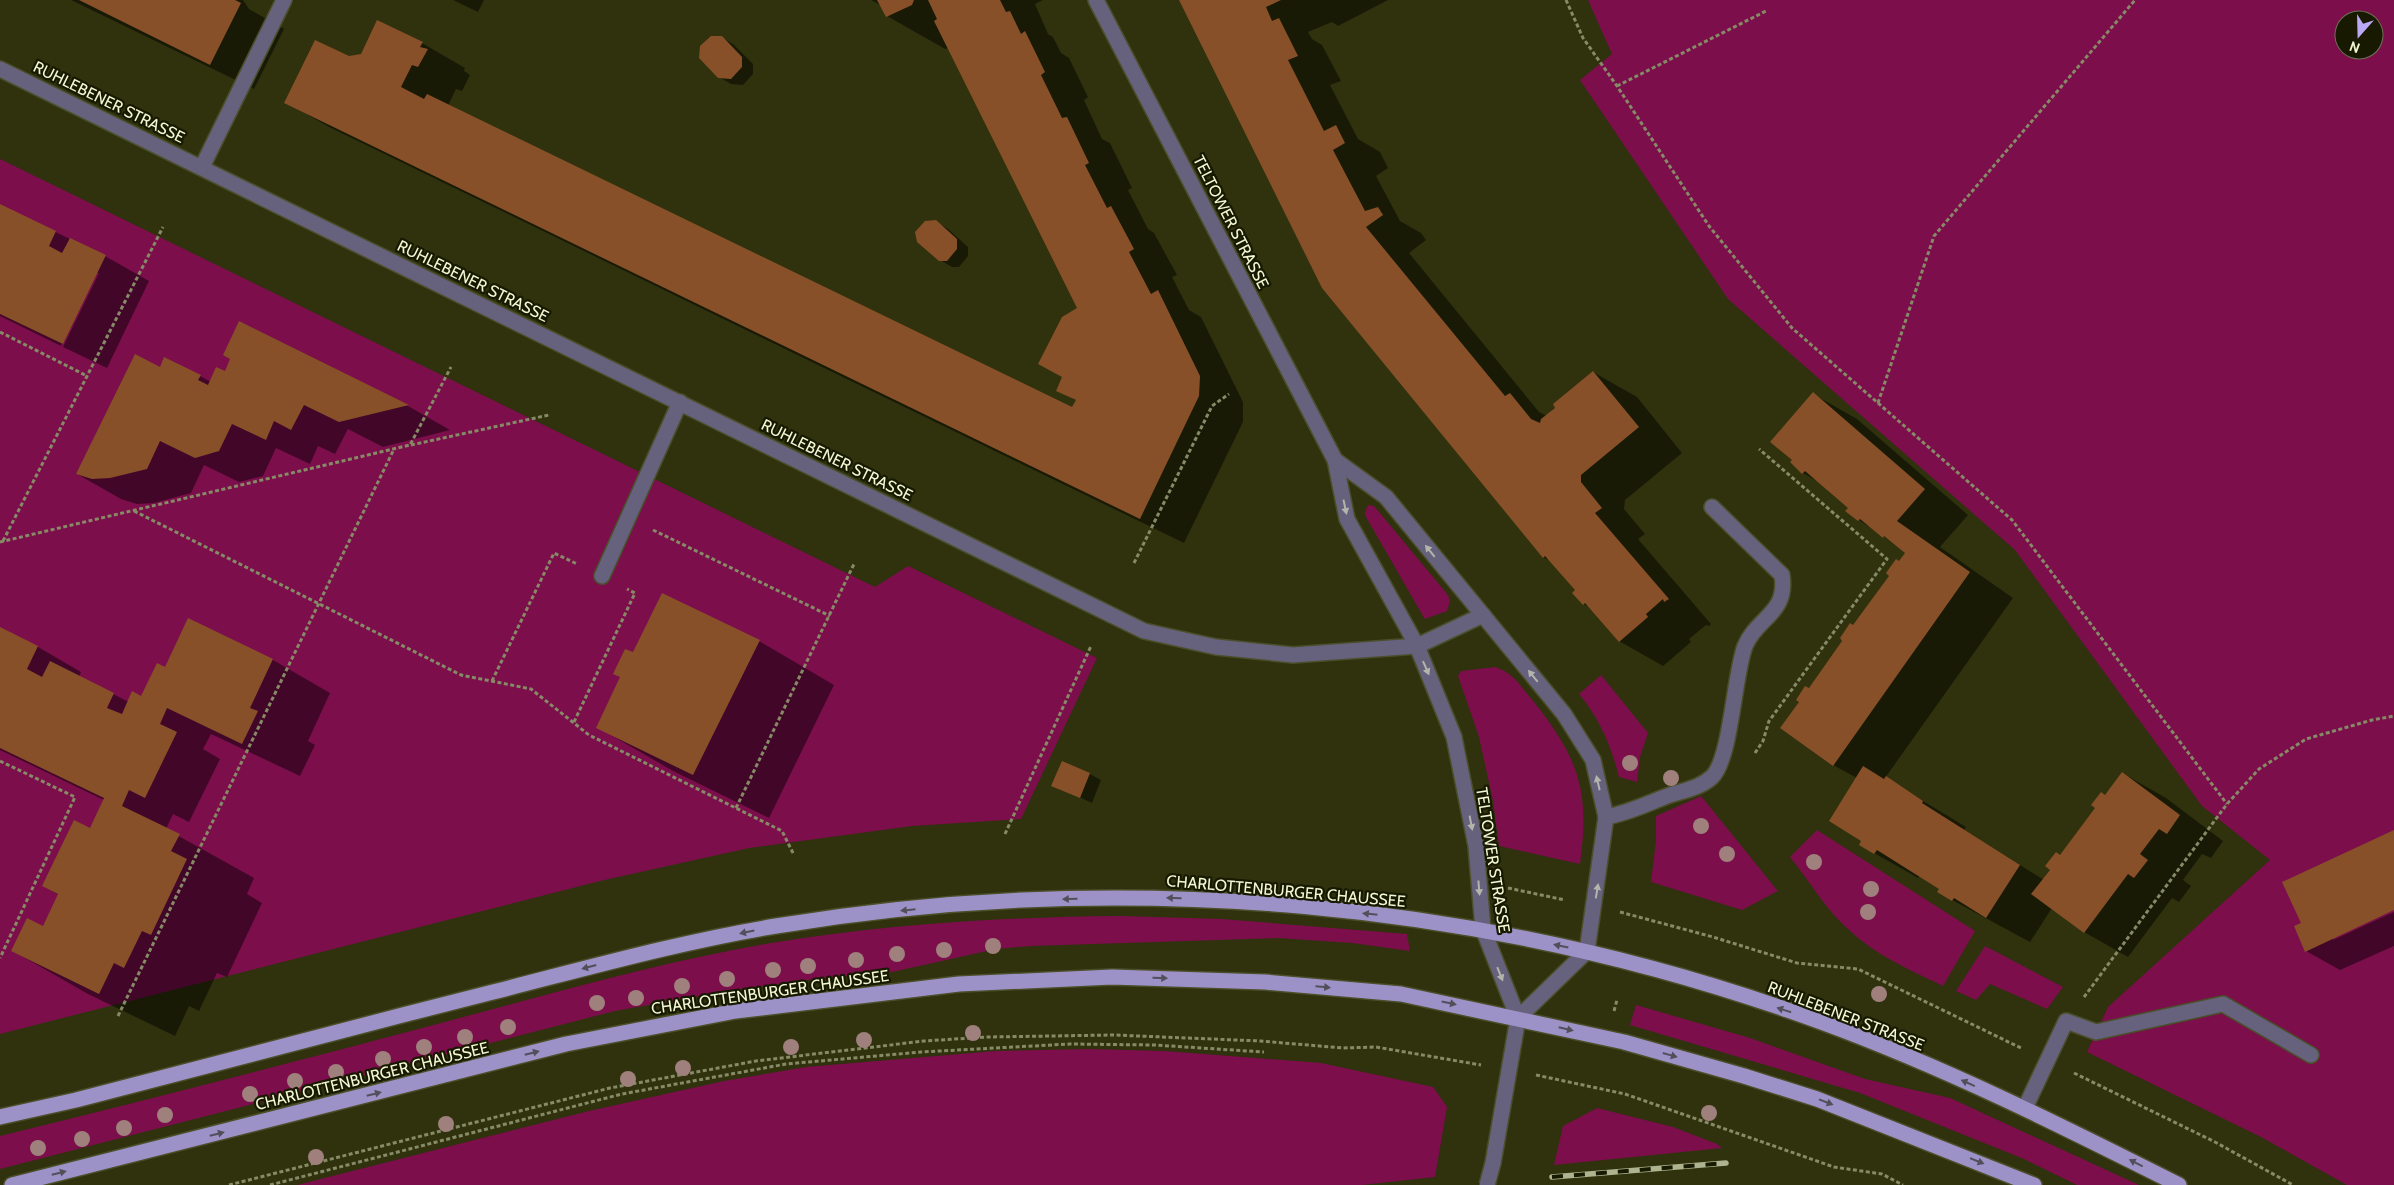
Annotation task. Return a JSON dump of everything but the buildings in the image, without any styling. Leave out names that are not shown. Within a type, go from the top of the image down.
[{"type":"main road","name":"CHARLOTTENBURGER CHAUSSEE","points":[[0,1117],[76,1100],[640,954],[777,926],[891,911],[979,902],[1109,897],[1196,898],[1295,906],[1482,929]]},
{"type":"main road","name":"RUHLEBENER STRASSE","points":[[1482,929],[1652,967],[1821,1022],[2025,1108],[2179,1185]]},
{"type":"main road","name":"CHARLOTTENBURGER CHAUSSEE","points":[[12,1185],[566,1044],[736,1011],[958,984],[1121,977],[1265,982],[1401,994],[1518,1018]]},
{"type":"main road","points":[[1518,1018],[1624,1042],[1817,1099],[2034,1185]]},
{"type":"street","points":[[202,167],[284,0]]},
{"type":"street","name":"TELTOWER STRASSE","points":[[1096,0],[1335,460],[1348,518],[1417,646],[1454,738],[1473,833],[1482,929],[1518,1018]]},
{"type":"street","name":"RUHLEBENER STRASSE","points":[[0,69],[1144,631],[1216,647],[1293,655],[1417,646],[1483,615]]},
{"type":"street","points":[[602,576],[680,402]]},
{"type":"street","name":"TELTOWER STRASSE","points":[[1335,460],[1386,497],[1568,719],[1593,760],[1606,818],[1587,951]]},
{"type":"street","points":[[1606,818],[1624,814],[1692,789],[1712,777],[1720,762],[1735,696],[1738,668],[1746,643],[1772,614],[1781,600],[1784,588],[1782,575],[1712,508]]},
{"type":"street","points":[[1487,1185],[1493,1163],[1518,1018],[1587,951]]},
{"type":"street","points":[[2025,1108],[2066,1021],[2096,1032],[2223,1004],[2311,1055]]},
{"type":"path","points":[[1566,0],[1583,38],[1617,86],[1709,226],[1786,321],[2012,520],[2227,804]]},
{"type":"path","points":[[1878,403],[1934,236],[2135,0]]},
{"type":"path","points":[[1617,86],[1768,10]]},
{"type":"path","points":[[1,542],[162,227]]},
{"type":"path","points":[[0,332],[87,376]]},
{"type":"path","points":[[410,446],[451,367]]},
{"type":"path","points":[[1134,563],[1212,406],[1229,394]]},
{"type":"path","points":[[1,542],[394,449],[548,415]]},
{"type":"path","points":[[118,1016],[394,449]]},
{"type":"path","points":[[1759,449],[1887,558],[1769,721],[1759,746]]},
{"type":"path","points":[[134,511],[461,675],[531,689],[590,735],[782,831],[794,855]]},
{"type":"path","points":[[628,518],[830,616]]},
{"type":"path","points":[[492,681],[554,553],[602,576],[635,593],[574,722]]},
{"type":"path","points":[[736,808],[854,564]]},
{"type":"path","points":[[1005,834],[1091,646]]},
{"type":"path","points":[[2066,1021],[2227,804],[2259,770],[2306,739],[2372,720],[2394,716]]},
{"type":"path","points":[[0,761],[75,797],[0,958]]},
{"type":"path","points":[[1478,882],[1594,907],[1713,937],[1797,963],[1858,969],[2215,1142],[2293,1185]]},
{"type":"path","points":[[229,1185],[610,1088],[756,1061],[924,1041],[988,1037],[1114,1035],[1260,1041],[1344,1048],[1376,1047],[1418,1053]]},
{"type":"path","points":[[270,1185],[622,1094],[786,1064],[921,1052],[1070,1044],[1154,1045],[1264,1052]]},
{"type":"path","points":[[1603,1088],[1834,1167],[1882,1174],[1903,1185]]},
{"type":"shaded area","points":[[1588,0],[2394,0],[2394,1185],[2347,1185],[2261,1137],[2087,1052],[2108,1007],[2270,860],[2202,806],[2015,550],[1728,299],[1580,80],[1612,54]]},
{"type":"shaded area","points":[[0,159],[875,587],[908,566],[1097,658],[1021,819],[912,826],[749,848],[600,881],[0,1034]]},
{"type":"shaded area","points":[[1368,505],[1374,506],[1448,595],[1450,601],[1447,611],[1425,619],[1366,517],[1365,512]]},
{"type":"shaded area","points":[[1495,667],[1507,673],[1521,686],[1549,722],[1571,759],[1578,777],[1582,796],[1583,838],[1580,864],[1499,846],[1493,801],[1479,737],[1458,676],[1461,671]]},
{"type":"shaded area","points":[[1601,675],[1648,733],[1640,757],[1637,782],[1619,777],[1604,733],[1593,713],[1579,694]]},
{"type":"shaded area","points":[[1701,796],[1778,891],[1742,910],[1651,882],[1656,840],[1656,816]]},
{"type":"shaded area","points":[[1817,830],[1975,931],[1943,986],[1893,961],[1870,947],[1840,921],[1825,903],[1790,857]]},
{"type":"shaded area","points":[[1120,916],[1222,919],[1407,934],[1410,951],[1352,943],[1278,938],[1031,946],[996,949],[892,972],[815,979],[716,993],[615,1011],[0,1169],[0,1136],[688,959],[815,936],[902,926],[1032,918]]},
{"type":"shaded area","points":[[1985,946],[2063,987],[2047,1009],[1990,984],[1976,1000],[1956,991]]},
{"type":"shaded area","points":[[1636,1005],[1750,1038],[1865,1079],[1950,1098],[2139,1185],[2077,1185],[2024,1159],[1860,1093],[1630,1025]]},
{"type":"shaded area","points":[[1089,1049],[1164,1051],[1321,1063],[1433,1087],[1447,1107],[1435,1177],[1362,1185],[297,1185],[589,1111],[724,1081],[806,1067],[996,1051]]},
{"type":"shaded area","points":[[1597,1108],[1673,1127],[1717,1144],[1722,1148],[1554,1165],[1563,1126]]},
{"type":"railway","points":[[1552,1177],[1726,1163]]}]
